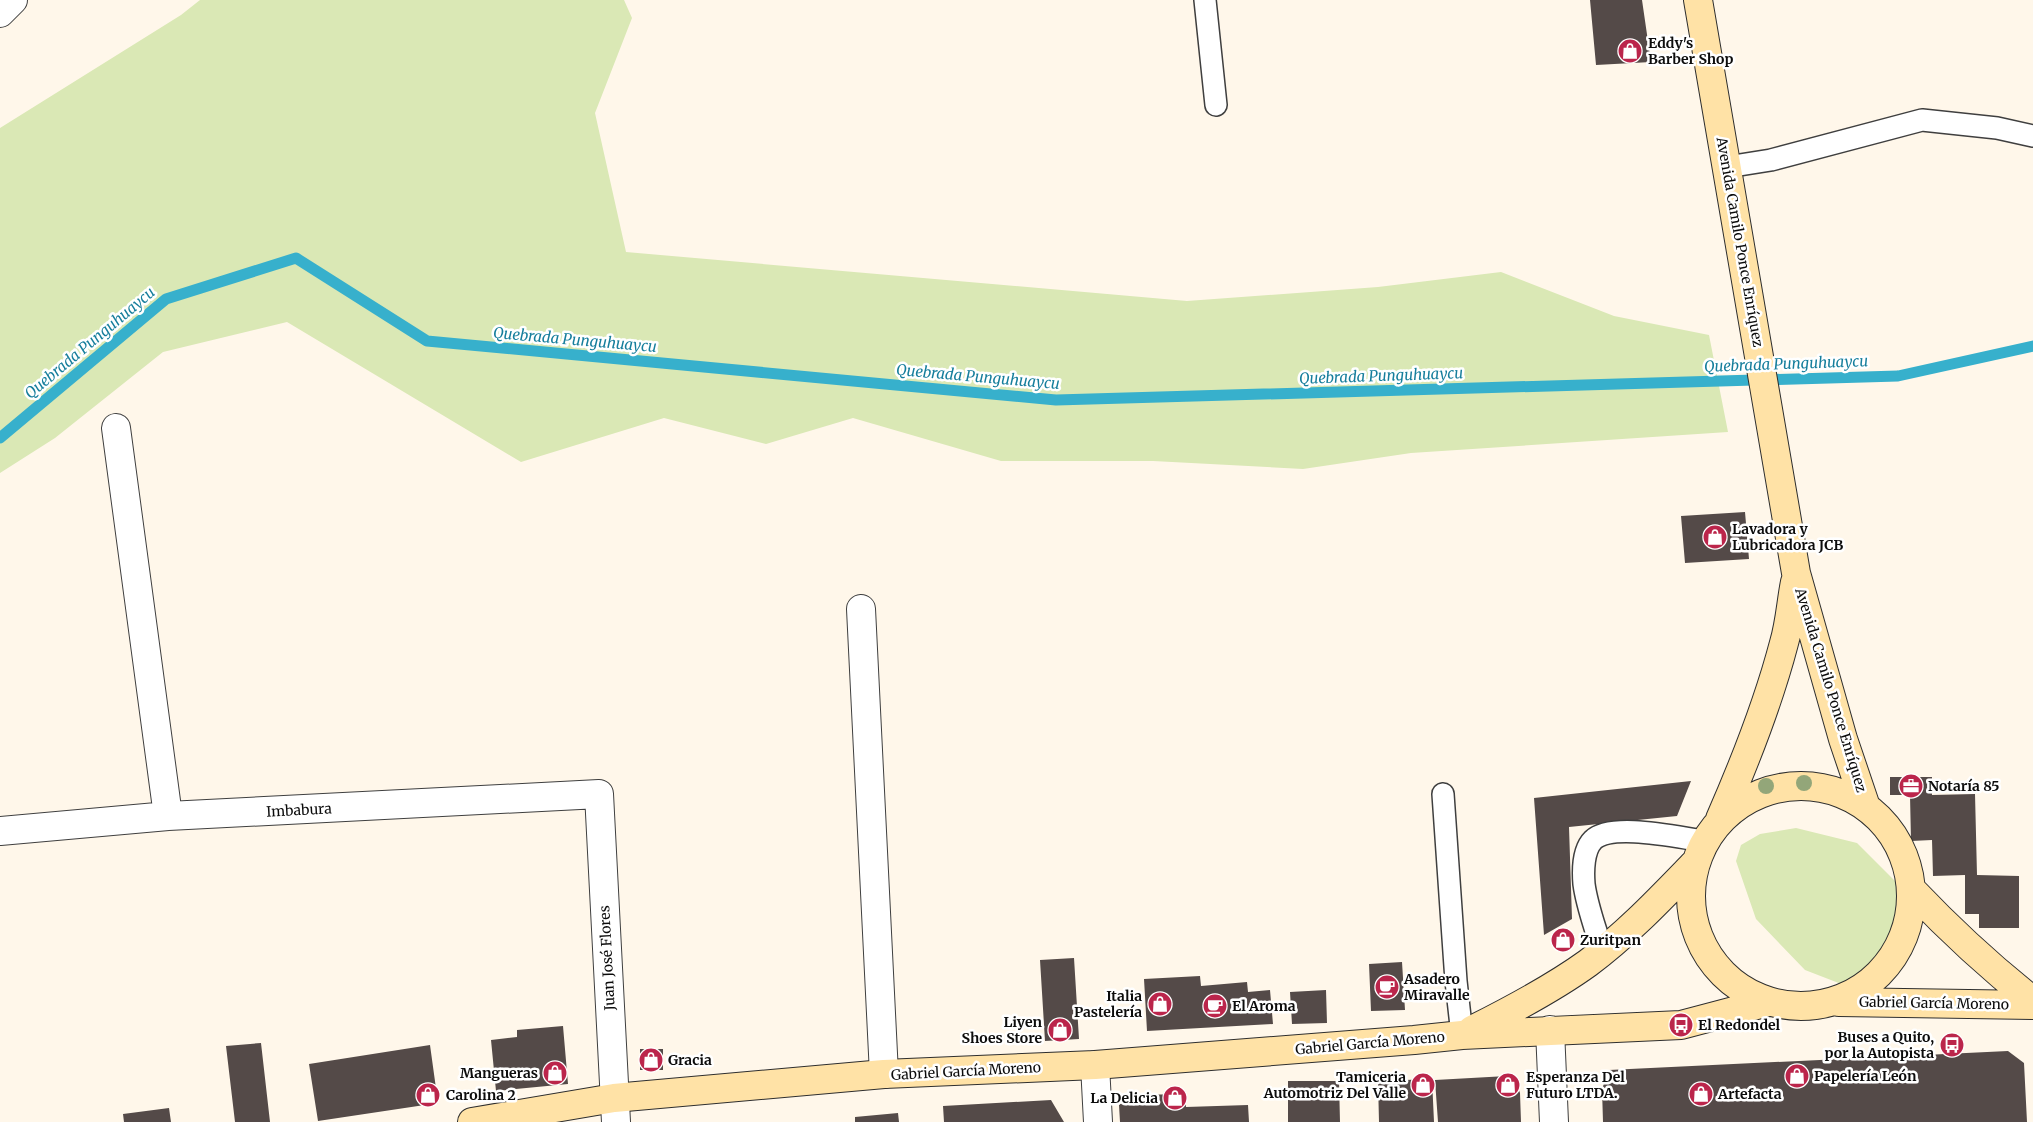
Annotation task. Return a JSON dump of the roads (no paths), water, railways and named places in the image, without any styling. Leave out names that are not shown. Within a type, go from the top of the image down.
[{"type":"main road","name":"Avenida Camilo Ponce Enríquez","points":[[1698,0],[1796,573],[1843,739],[1866,807]]},
{"type":"main road","name":"Avenida Camilo Ponce Enríquez","points":[[1706,842],[1745,762],[1766,703],[1785,641],[1796,573]]},
{"type":"main road","name":"Gabriel García Moreno","points":[[1462,1035],[1527,1002],[1588,963],[1644,916],[1738,804],[1762,792],[1789,786],[1816,787],[1834,791],[1866,807]]},
{"type":"main road","points":[[1706,842],[1691,907],[1704,948],[1730,981],[1768,1002],[1801,1007],[1835,1002],[1864,987],[1882,972],[1896,954],[1906,935],[1910,913],[1912,890],[1905,859],[1890,830],[1866,807]]},
{"type":"main road","name":"Gabriel García Moreno","points":[[1912,890],[1951,931],[2033,1003]]},
{"type":"main road","name":"Gabriel García Moreno","points":[[472,1122],[615,1110],[884,1074],[1095,1065],[1462,1035],[1681,1025],[1768,1002]]},
{"type":"main road","name":"Gabriel García Moreno","points":[[1835,1002],[2033,1003]]},
{"type":"street","points":[[0,13],[13,0]]},
{"type":"street","points":[[116,428],[168,816]]},
{"type":"street","points":[[861,609],[884,1074]]},
{"type":"street","name":"Imbabura","points":[[0,831],[168,816],[598,794]]},
{"type":"street","name":"Juan José Flores","points":[[598,794],[615,1110]]},
{"type":"street","points":[[1550,1030],[1554,1122]]},
{"type":"street","points":[[1095,1065],[1098,1122]]},
{"type":"lane","points":[[1205,0],[1216,105]]},
{"type":"lane","points":[[1727,167],[1771,160],[1922,120],[1997,128],[2033,136]]},
{"type":"lane","points":[[1443,794],[1456,981],[1462,1035]]},
{"type":"lane","points":[[1602,951],[1584,884],[1584,864],[1587,850],[1593,840],[1606,834],[1639,831],[1706,842]]},
{"type":"waterway","name":"Quebrada Punguhuaycu","points":[[0,438],[166,299],[296,258],[427,341],[1056,400],[1898,376],[2033,346]]},
{"type":"place","name":"Eddy's Barber Shop","points":[[1630,51]]},
{"type":"place","name":"Lavadora y Lubricadora JCB","points":[[1715,537]]},
{"type":"place","name":"Notaría 85","points":[[1911,786]]},
{"type":"place","name":"Zuritpan","points":[[1563,940]]},
{"type":"place","name":"Asadero Miravalle","points":[[1387,987]]},
{"type":"place","name":"Italia Pastelería","points":[[1160,1004]]},
{"type":"place","name":"El Aroma","points":[[1215,1006]]},
{"type":"place","name":"El Redondel","points":[[1681,1025]]},
{"type":"place","name":"Liyen Shoes Store","points":[[1060,1030]]},
{"type":"place","name":"Buses a Quito, por la Autopista","points":[[1952,1045]]},
{"type":"place","name":"Gracia","points":[[651,1060]]},
{"type":"place","name":"Mangueras","points":[[555,1073]]},
{"type":"place","name":"Papelería León","points":[[1797,1076]]},
{"type":"place","name":"Tamiceria Automotriz Del Valle","points":[[1423,1085]]},
{"type":"place","name":"Esperanza Del Futuro LTDA.","points":[[1508,1085]]},
{"type":"place","name":"Artefacta","points":[[1701,1094]]},
{"type":"place","name":"Carolina 2","points":[[428,1095]]},
{"type":"place","name":"La Delicia","points":[[1175,1098]]}]
